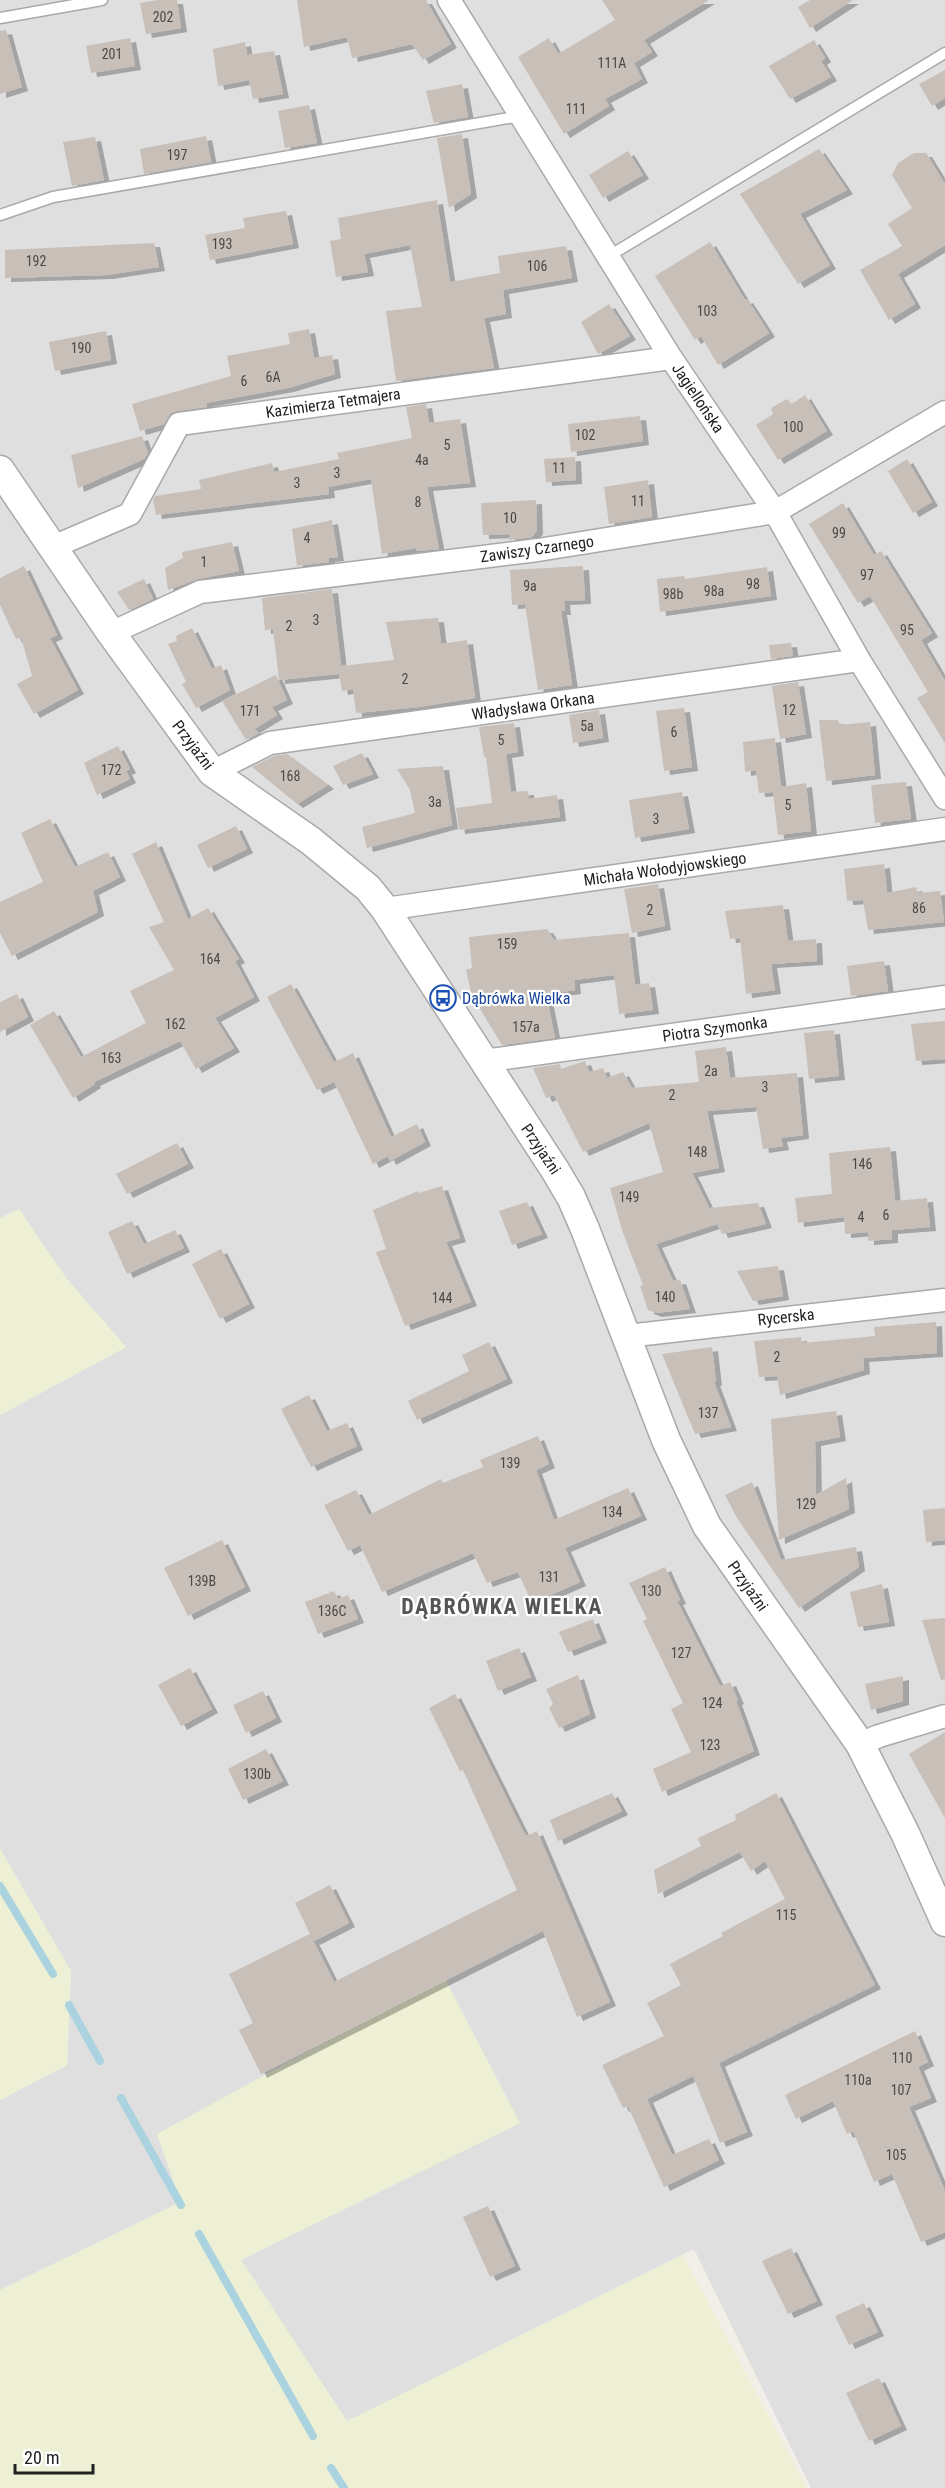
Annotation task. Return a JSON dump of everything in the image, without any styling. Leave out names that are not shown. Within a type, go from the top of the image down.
[{"type":"street","name":"Jagiellońska","points":[[449,0],[670,358],[776,512],[859,660],[945,798]]},
{"type":"street","name":"Kazimierza Tetmajera","points":[[53,547],[129,514],[179,424],[670,358]]},
{"type":"street","name":"Zawiszy Czarnego","points":[[111,633],[200,592],[538,550],[776,512],[945,412]]},
{"type":"street","name":"Przyjaźni","points":[[0,470],[111,633],[212,772],[311,841],[368,888],[385,909],[484,1061],[572,1197],[666,1440],[707,1526],[860,1744],[905,1833],[945,1922]]},
{"type":"street","name":"Władysława Orkana","points":[[212,772],[270,743],[859,660]]},
{"type":"street","name":"Michała Wołodyjowskiego","points":[[385,909],[945,829]]},
{"type":"street","name":"Piotra Szymonka","points":[[484,1061],[945,997]]},
{"type":"street","name":"Rycerska","points":[[627,1336],[945,1300]]},
{"type":"street","points":[[860,1744],[945,1716]]},
{"type":"lane","points":[[0,18],[102,0]]},
{"type":"lane","points":[[609,256],[945,53]]},
{"type":"lane","points":[[0,215],[53,197],[521,116]]},
{"type":"shaded area","points":[[0,0],[945,0],[945,2488],[811,2488],[694,2249],[347,2422],[241,2260],[519,2123],[157,2134],[181,2202],[0,2290],[0,2100],[67,2065],[71,1971],[0,1849],[0,1415],[126,1347],[66,1278],[19,1210],[0,1218]]},
{"type":"green space","points":[[19,1209],[66,1278],[126,1347],[0,1415],[0,1218]]},
{"type":"green space","points":[[0,1849],[71,1971],[67,2065],[0,2100]]},
{"type":"green space","points":[[444,1977],[520,2123],[241,2260],[347,2421],[683,2255],[807,2488],[0,2488],[0,2290],[181,2202],[157,2134]]},
{"type":"building","points":[[177,0],[181,28],[146,34],[140,3]]},
{"type":"building","points":[[297,0],[426,0],[451,44],[423,60],[412,44],[352,58],[347,37],[304,47]]},
{"type":"building","points":[[602,0],[709,0],[644,40],[652,52],[634,63],[642,79],[605,99],[609,106],[564,134],[518,57],[549,38],[558,54],[615,20]]},
{"type":"building","points":[[810,0],[853,0],[810,28],[798,7]]},
{"type":"building","points":[[6,30],[22,87],[0,94],[0,31]]},
{"type":"building","points":[[130,38],[135,66],[91,73],[86,46]]},
{"type":"building","points":[[814,40],[825,58],[821,61],[831,77],[790,99],[769,66]]},
{"type":"building","points":[[245,42],[247,55],[274,51],[283,94],[253,99],[249,80],[218,86],[213,49]]},
{"type":"building","points":[[945,70],[945,98],[932,106],[919,84]]},
{"type":"building","points":[[462,84],[468,117],[434,123],[426,91]]},
{"type":"building","points":[[309,105],[317,143],[285,148],[278,111]]},
{"type":"building","points":[[462,134],[471,194],[449,208],[437,138]]},
{"type":"building","points":[[206,136],[211,162],[144,174],[140,149]]},
{"type":"building","points":[[95,137],[104,180],[72,186],[63,142]]},
{"type":"building","points":[[819,149],[847,190],[800,214],[830,265],[798,284],[740,194]]},
{"type":"building","points":[[628,151],[643,175],[603,198],[589,175]]},
{"type":"building","points":[[914,153],[926,153],[945,184],[945,245],[898,274],[915,304],[889,320],[860,270],[902,246],[888,224],[912,208],[892,175],[898,163]]},
{"type":"building","points":[[437,200],[450,282],[500,273],[498,256],[566,246],[572,278],[503,290],[506,314],[484,318],[494,368],[396,381],[386,311],[422,307],[410,245],[364,254],[368,272],[336,277],[330,241],[341,239],[338,218]]},
{"type":"building","points":[[286,211],[293,244],[210,260],[205,235],[245,228],[243,218]]},
{"type":"building","points":[[710,242],[745,300],[747,299],[769,333],[718,365],[701,336],[695,340],[655,276]]},
{"type":"building","points":[[154,243],[159,267],[107,275],[5,278],[5,250]]},
{"type":"building","points":[[609,304],[630,336],[598,354],[581,322]]},
{"type":"building","points":[[309,329],[314,358],[332,355],[335,374],[288,388],[206,403],[207,407],[177,411],[171,413],[164,424],[140,431],[132,404],[231,376],[227,356],[290,344],[288,333]]},
{"type":"building","points":[[106,331],[111,360],[55,371],[49,342]]},
{"type":"building","points":[[805,395],[827,431],[778,460],[756,425],[773,414],[771,408],[787,399],[792,404]]},
{"type":"building","points":[[426,404],[429,423],[460,419],[470,483],[427,487],[439,549],[417,551],[416,548],[382,554],[371,479],[328,487],[329,494],[156,515],[153,500],[155,496],[201,489],[199,480],[272,463],[274,472],[339,459],[337,453],[412,438],[406,407]]},
{"type":"building","points":[[640,416],[643,441],[571,452],[568,424]]},
{"type":"building","points":[[142,436],[148,453],[144,459],[78,488],[71,455]]},
{"type":"building","points":[[575,457],[576,480],[546,482],[544,459]]},
{"type":"building","points":[[907,459],[932,502],[913,513],[888,471]]},
{"type":"building","points":[[648,480],[652,517],[609,524],[604,487]]},
{"type":"building","points":[[536,500],[537,530],[532,537],[509,540],[509,534],[483,535],[481,503]]},
{"type":"building","points":[[843,503],[874,555],[881,551],[932,633],[921,640],[945,681],[945,743],[917,698],[928,692],[870,596],[858,603],[809,524]]},
{"type":"building","points":[[332,520],[338,557],[329,558],[329,562],[297,566],[292,529]]},
{"type":"building","points":[[232,542],[239,571],[198,579],[168,590],[165,568],[183,558],[182,552]]},
{"type":"building","points":[[24,566],[57,635],[50,638],[78,690],[34,714],[17,684],[32,676],[21,637],[16,639],[0,605],[0,578]]},
{"type":"building","points":[[583,566],[585,600],[564,601],[565,611],[561,611],[572,685],[538,690],[525,604],[512,605],[510,570]]},
{"type":"building","points":[[767,567],[771,596],[660,612],[657,579],[684,576],[685,579]]},
{"type":"building","points":[[144,579],[153,599],[129,610],[117,592]]},
{"type":"building","points":[[332,589],[341,666],[394,660],[386,622],[438,618],[441,644],[467,640],[475,698],[419,707],[356,713],[353,689],[342,691],[339,674],[279,680],[273,629],[265,630],[262,598]]},
{"type":"building","points":[[192,628],[212,669],[221,665],[230,690],[196,708],[182,684],[186,682],[168,644],[177,641],[176,636]]},
{"type":"building","points":[[791,643],[793,656],[771,659],[769,645]]},
{"type":"building","points":[[276,675],[287,700],[272,707],[277,715],[254,729],[259,733],[246,740],[222,701]]},
{"type":"building","points":[[798,682],[806,734],[780,739],[772,686]]},
{"type":"building","points":[[684,708],[692,767],[664,771],[656,711]]},
{"type":"building","points":[[599,710],[603,738],[573,743],[569,715]]},
{"type":"building","points":[[819,720],[838,720],[840,725],[870,722],[875,775],[826,781]]},
{"type":"building","points":[[514,723],[518,752],[506,754],[511,792],[528,791],[529,799],[557,795],[560,817],[459,830],[456,808],[492,803],[486,757],[484,757],[479,727]]},
{"type":"building","points":[[775,738],[781,787],[806,783],[811,831],[778,835],[773,792],[759,793],[756,770],[745,772],[743,742]]},
{"type":"building","points":[[118,746],[130,769],[126,771],[130,779],[97,795],[84,763]]},
{"type":"building","points":[[362,753],[373,774],[343,785],[333,766]]},
{"type":"building","points":[[287,754],[328,785],[297,804],[252,767],[274,756]]},
{"type":"building","points":[[443,766],[452,825],[367,848],[362,827],[415,813],[410,790],[397,769]]},
{"type":"building","points":[[906,782],[911,819],[875,823],[871,785]]},
{"type":"building","points":[[682,792],[689,829],[635,838],[629,800]]},
{"type":"building","points":[[50,819],[75,867],[108,852],[120,877],[93,891],[98,912],[12,956],[0,933],[0,902],[43,882],[21,833]]},
{"type":"building","points":[[236,826],[247,849],[208,868],[197,845]]},
{"type":"building","points":[[156,842],[188,919],[208,908],[239,959],[235,961],[254,997],[215,1018],[234,1048],[196,1069],[180,1041],[94,1082],[95,1084],[73,1098],[30,1025],[54,1011],[81,1057],[146,1023],[130,991],[174,970],[149,927],[164,922],[132,854]]},
{"type":"building","points":[[884,864],[887,893],[916,887],[918,893],[940,891],[944,922],[868,930],[863,900],[847,901],[844,869]]},
{"type":"building","points":[[658,884],[665,926],[632,933],[624,889]]},
{"type":"building","points":[[783,905],[788,941],[816,939],[817,961],[771,964],[775,990],[746,994],[740,938],[730,939],[725,911]]},
{"type":"building","points":[[547,929],[554,940],[629,933],[635,985],[649,983],[653,1010],[619,1014],[614,975],[574,980],[575,990],[546,994],[555,1038],[502,1045],[472,996],[466,970],[472,968],[469,937]]},
{"type":"building","points":[[884,961],[888,991],[851,996],[847,966]]},
{"type":"building","points":[[291,984],[334,1062],[353,1053],[391,1137],[417,1124],[425,1142],[390,1161],[388,1156],[373,1164],[334,1082],[317,1090],[267,997]]},
{"type":"building","points":[[17,994],[28,1017],[0,1032],[0,1002]]},
{"type":"building","points":[[945,1021],[945,1059],[916,1061],[911,1024]]},
{"type":"building","points":[[834,1030],[839,1076],[809,1079],[804,1033]]},
{"type":"building","points":[[726,1047],[730,1078],[797,1073],[803,1135],[781,1138],[783,1146],[763,1149],[756,1107],[707,1111],[719,1168],[692,1173],[717,1224],[656,1244],[673,1281],[680,1280],[690,1309],[656,1313],[648,1310],[640,1286],[643,1285],[623,1233],[610,1188],[663,1172],[649,1123],[583,1152],[554,1095],[546,1098],[533,1068],[560,1064],[561,1069],[585,1061],[589,1072],[603,1068],[607,1078],[623,1072],[632,1088],[699,1082],[695,1051]]},
{"type":"building","points":[[177,1143],[188,1164],[127,1194],[116,1174]]},
{"type":"building","points":[[890,1147],[895,1201],[927,1198],[930,1227],[892,1230],[892,1239],[868,1241],[868,1232],[845,1234],[844,1217],[798,1223],[795,1198],[832,1194],[829,1153]]},
{"type":"building","points":[[442,1186],[460,1238],[446,1242],[471,1302],[405,1326],[376,1252],[386,1249],[373,1210],[418,1191],[419,1193]]},
{"type":"building","points":[[527,1202],[542,1234],[512,1245],[499,1211]]},
{"type":"building","points":[[758,1203],[766,1224],[722,1234],[710,1208]]},
{"type":"building","points":[[132,1221],[144,1244],[175,1230],[184,1248],[127,1274],[108,1232]]},
{"type":"building","points":[[221,1249],[249,1304],[220,1319],[192,1264]]},
{"type":"building","points":[[778,1266],[783,1296],[753,1301],[737,1271]]},
{"type":"building","points":[[936,1322],[937,1353],[863,1358],[864,1370],[780,1395],[777,1376],[759,1377],[754,1341],[801,1337],[802,1343],[875,1336],[874,1327]]},
{"type":"building","points":[[489,1342],[507,1379],[417,1420],[408,1401],[469,1371],[462,1355]]},
{"type":"building","points":[[712,1347],[716,1382],[714,1382],[731,1427],[695,1434],[662,1354]]},
{"type":"building","points":[[309,1395],[327,1431],[347,1423],[357,1446],[311,1467],[281,1409]]},
{"type":"building","points":[[836,1411],[840,1437],[815,1442],[816,1495],[846,1478],[849,1509],[779,1540],[771,1419]]},
{"type":"building","points":[[538,1436],[549,1464],[536,1470],[554,1520],[628,1488],[641,1516],[565,1548],[580,1582],[532,1603],[518,1572],[487,1583],[473,1553],[382,1592],[360,1545],[348,1551],[324,1505],[356,1490],[369,1515],[441,1479],[443,1483],[483,1467],[480,1460]]},
{"type":"building","points":[[752,1482],[781,1560],[856,1547],[859,1567],[799,1608],[737,1518],[725,1495]]},
{"type":"building","points":[[945,1508],[945,1540],[926,1542],[923,1510]]},
{"type":"building","points":[[222,1540],[245,1587],[188,1616],[164,1568]]},
{"type":"building","points":[[665,1567],[680,1600],[677,1601],[720,1686],[730,1682],[754,1751],[662,1792],[653,1769],[691,1752],[671,1709],[683,1703],[643,1621],[647,1619],[629,1583]]},
{"type":"building","points":[[882,1584],[889,1622],[858,1627],[850,1592]]},
{"type":"building","points":[[334,1591],[338,1599],[348,1595],[358,1619],[318,1634],[305,1602]]},
{"type":"building","points":[[945,1618],[945,1679],[941,1680],[922,1620]]},
{"type":"building","points":[[593,1619],[601,1639],[568,1652],[559,1632]]},
{"type":"building","points":[[519,1648],[531,1677],[498,1691],[486,1661]]},
{"type":"building","points":[[190,1668],[212,1709],[181,1726],[158,1685]]},
{"type":"building","points":[[578,1675],[590,1714],[559,1728],[549,1708],[553,1704],[546,1689]]},
{"type":"building","points":[[903,1676],[903,1701],[871,1710],[865,1684]]},
{"type":"building","points":[[263,1691],[276,1718],[246,1733],[233,1705]]},
{"type":"building","points":[[455,1694],[523,1831],[526,1836],[537,1831],[610,2002],[577,2017],[543,1931],[261,2074],[239,2030],[253,2023],[229,1974],[310,1934],[295,1903],[330,1885],[349,1923],[314,1941],[312,1938],[334,1982],[517,1890],[463,1770],[460,1771],[429,1708]]},
{"type":"building","points":[[945,1732],[945,1818],[909,1754]]},
{"type":"building","points":[[266,1749],[283,1781],[243,1800],[228,1769]]},
{"type":"building","points":[[612,1793],[622,1811],[558,1841],[550,1820]]},
{"type":"building","points":[[776,1793],[875,1985],[719,2063],[747,2132],[720,2143],[693,2076],[647,2099],[672,2155],[709,2139],[719,2160],[664,2187],[628,2106],[623,2108],[602,2065],[664,2036],[647,2003],[681,1985],[670,1964],[723,1936],[721,1933],[785,1899],[765,1861],[751,1871],[740,1852],[658,1894],[654,1870],[701,1846],[698,1838],[736,1820],[735,1815]]},
{"type":"building","points":[[915,2031],[928,2062],[918,2067],[931,2098],[909,2107],[945,2191],[945,2232],[921,2242],[892,2174],[874,2182],[853,2131],[847,2134],[833,2101],[796,2119],[785,2095]]},
{"type":"building","points":[[488,2206],[515,2266],[490,2277],[463,2217]]},
{"type":"building","points":[[791,2248],[817,2301],[788,2314],[762,2261]]},
{"type":"building","points":[[864,2303],[878,2332],[849,2345],[835,2316]]},
{"type":"building","points":[[879,2378],[901,2426],[869,2441],[846,2393]]},
{"type":"waterway","points":[[0,1886],[53,1974]]},
{"type":"waterway","points":[[69,2005],[100,2061]]},
{"type":"waterway","points":[[121,2098],[181,2205]]},
{"type":"waterway","points":[[199,2234],[313,2436]]},
{"type":"waterway","points":[[331,2468],[344,2488]]},
{"type":"place","name":"Dąbrówka Wielka","points":[[443,998]]},
{"type":"district","name":"DĄBRÓWKA WIELKA","points":[[502,1606]]}]
